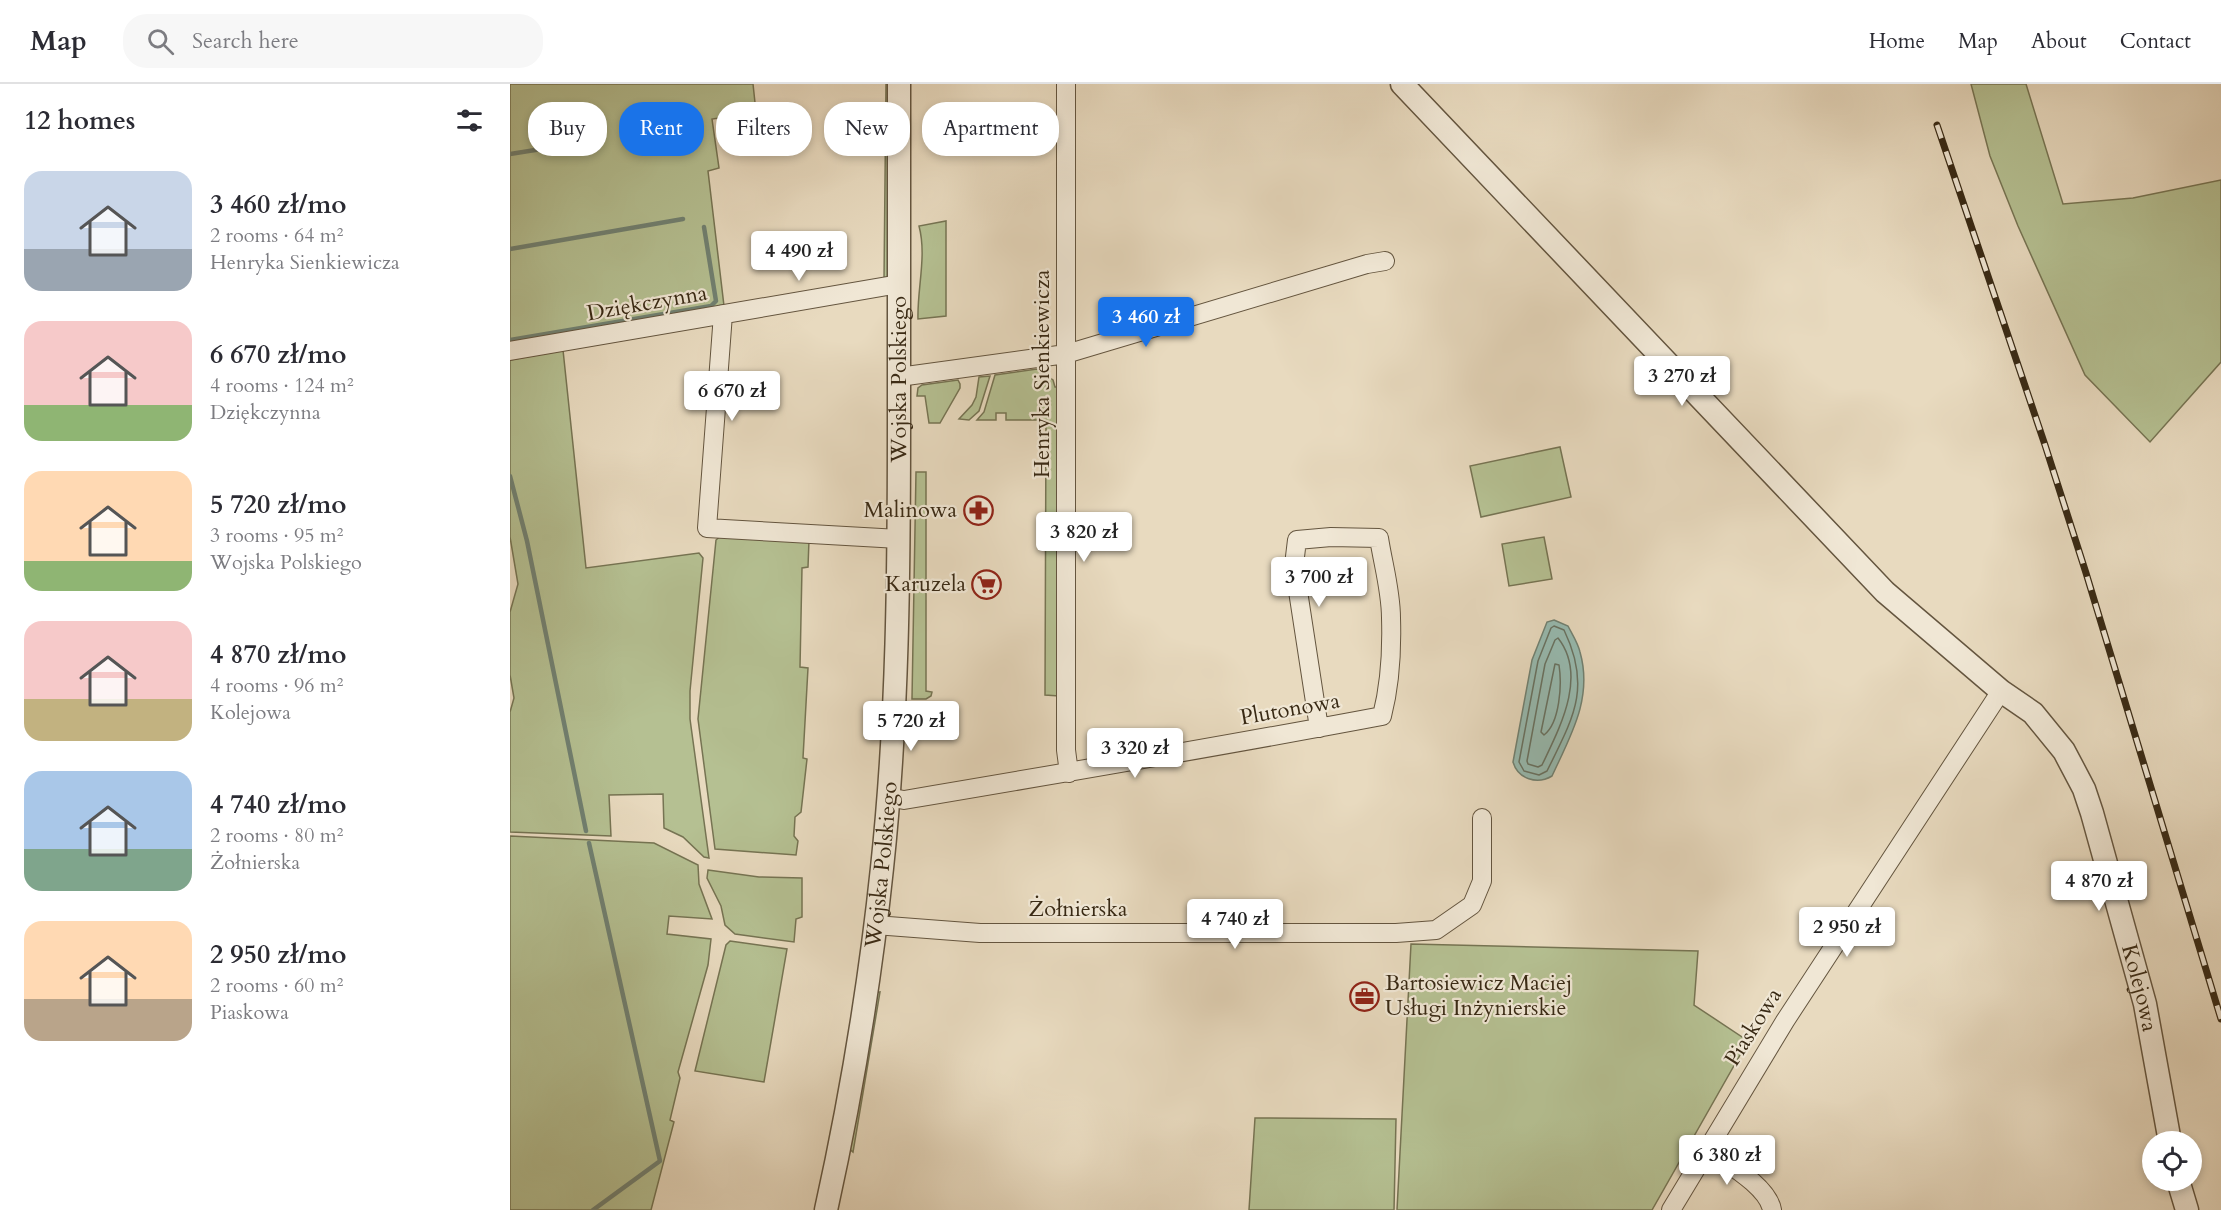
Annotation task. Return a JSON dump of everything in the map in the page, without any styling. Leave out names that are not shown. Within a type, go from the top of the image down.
[{"type":"street","name":"Wojska Polskiego","points":[[826,1210],[847,1107],[875,925],[887,797],[895,668],[898,539],[899,84]]},
{"type":"street","name":"Henryka Sienkiewicza","points":[[1066,84],[1066,750],[1069,773]]},
{"type":"street","name":"Kolejowa","points":[[1402,84],[1885,591],[1925,628],[2001,691],[2034,713],[2053,736],[2085,789],[2145,1004],[2168,1131]]},
{"type":"street","points":[[899,377],[1066,354],[1367,264],[1385,261]]},
{"type":"street","name":"Dziękczynna","points":[[510,351],[899,284]]},
{"type":"street","points":[[723,314],[707,528],[898,539]]},
{"type":"street","name":"Plutonowa","points":[[887,797],[904,800],[1069,773],[1319,728],[1382,716],[1386,701],[1390,660],[1391,618],[1379,538],[1331,537],[1297,540],[1294,565],[1319,728]]},
{"type":"street","name":"Piaskowa","points":[[1671,1210],[1785,1021],[2001,691]]},
{"type":"street","name":"Żołnierska","points":[[875,925],[999,933],[1396,933],[1436,930],[1472,906],[1482,881],[1482,818]]},
{"type":"street","points":[[1707,1149],[1760,1188],[1770,1202],[1772,1210]]},
{"type":"street","points":[[2181,1191],[2187,1210]]},
{"type":"green space","points":[[510,84],[753,84],[755,102],[716,102],[716,118],[712,119],[719,168],[708,171],[724,306],[510,344]]},
{"type":"green space","points":[[886,84],[891,84],[891,102],[886,102]]},
{"type":"green space","points":[[1971,84],[2026,84],[2063,204],[2133,198],[2221,180],[2221,362],[2150,442],[2085,375],[2018,226],[1990,156]]},
{"type":"green space","points":[[885,156],[890,156],[889,276],[884,280]]},
{"type":"green space","points":[[946,221],[946,316],[918,319],[922,261],[919,226]]},
{"type":"green space","points":[[563,350],[586,568],[699,553],[703,558],[690,691],[690,719],[709,858],[704,857],[683,837],[664,828],[663,794],[609,795],[611,836],[510,832],[510,712],[514,698],[510,675],[510,612],[518,584],[510,537],[510,360]]},
{"type":"green space","points":[[1037,369],[1053,380],[1055,387],[1060,387],[1059,696],[1045,695],[1046,420],[1006,420],[1006,413],[996,413],[996,420],[977,420],[984,412],[995,375]]},
{"type":"green space","points":[[990,376],[979,411],[969,420],[959,419],[976,397],[979,377]]},
{"type":"green space","points":[[958,380],[960,388],[940,423],[929,423],[925,396],[917,396],[918,388],[922,385]]},
{"type":"green space","points":[[1560,447],[1571,497],[1481,517],[1470,466]]},
{"type":"green space","points":[[916,472],[926,472],[926,691],[932,692],[931,696],[926,699],[912,699]]},
{"type":"green space","points":[[723,534],[809,540],[808,567],[802,568],[800,667],[808,668],[803,758],[807,759],[801,812],[795,817],[794,836],[798,841],[796,855],[715,849],[698,719],[716,540]]},
{"type":"green space","points":[[1544,537],[1552,579],[1509,586],[1502,544]]},
{"type":"green space","points":[[510,836],[654,843],[698,865],[699,884],[712,919],[669,916],[667,934],[711,939],[708,965],[678,1072],[680,1078],[670,1120],[674,1122],[651,1210],[510,1210]]},
{"type":"green space","points":[[708,870],[759,877],[802,878],[802,917],[796,919],[794,942],[735,934],[725,925],[721,906],[707,878]]},
{"type":"green space","points":[[730,941],[787,949],[764,1082],[695,1071],[726,945]]},
{"type":"green space","points":[[1411,944],[1698,951],[1694,1005],[1748,1041],[1652,1210],[1397,1210]]},
{"type":"green space","points":[[880,992],[853,1152],[848,1148],[874,993]]},
{"type":"green space","points":[[1255,1118],[1396,1119],[1394,1210],[1249,1210]]},
{"type":"water","points":[[1554,620],[1568,626],[1580,652],[1584,685],[1582,701],[1573,731],[1552,776],[1534,780],[1519,773],[1513,762],[1532,660],[1547,622]]},
{"type":"waterway","points":[[510,154],[528,151]]},
{"type":"waterway","points":[[510,249],[683,219]]},
{"type":"waterway","points":[[510,340],[711,306],[716,301],[704,227]]},
{"type":"waterway","points":[[510,476],[527,541],[586,831]]},
{"type":"waterway","points":[[589,843],[660,1161],[593,1210]]},
{"type":"railway","points":[[1937,125],[2086,573],[2221,1019]]},
{"type":"place","name":"Malinowa","points":[[978,510]]},
{"type":"place","name":"Karuzela","points":[[987,584]]},
{"type":"place","name":"Bartosiewicz Maciej Usługi Inżynierskie","points":[[1364,996]]}]
